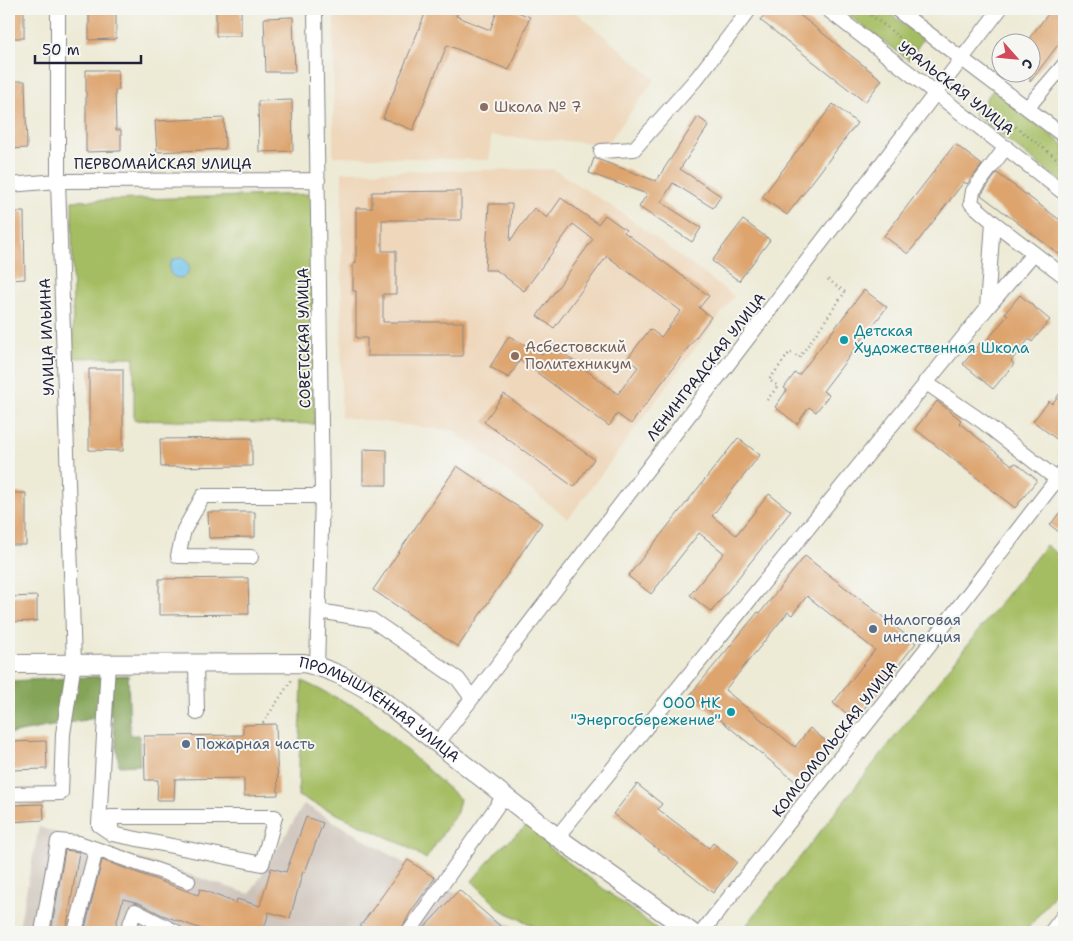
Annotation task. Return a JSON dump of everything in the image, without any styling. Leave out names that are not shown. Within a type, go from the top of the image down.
[{"type":"main road","name":"ПРОМЫШЛЕННАЯ УЛИЦА","points":[[9,664],[196,662],[310,664],[348,677],[373,693],[557,837],[691,932]]},
{"type":"street","name":"УЛИЦА ИЛЬИНА","points":[[9,794],[61,793],[62,734],[74,663],[58,180],[58,9]]},
{"type":"street","name":"СОВЕТСКАЯ УЛИЦА","points":[[310,664],[318,611],[322,496],[315,9]]},
{"type":"street","points":[[601,151],[634,149],[697,78],[750,9]]},
{"type":"street","name":"УРАЛЬСКАЯ УЛИЦА","points":[[828,9],[1064,193]]},
{"type":"street","name":"УРАЛЬСКАЯ УЛИЦА","points":[[896,9],[1064,136]]},
{"type":"street","name":"ЛЕНИНГРАДСКАЯ УЛИЦА","points":[[437,744],[1000,9]]},
{"type":"street","points":[[1027,108],[1064,65]]},
{"type":"street","points":[[1006,148],[973,192],[971,203],[1064,276]]},
{"type":"street","name":"ПЕРВОМАЙСКАЯ УЛИЦА","points":[[9,185],[58,180],[318,180]]},
{"type":"street","points":[[987,308],[993,222]]},
{"type":"street","points":[[557,837],[925,382],[1034,253]]},
{"type":"street","points":[[925,382],[1062,478]]},
{"type":"street","name":"КОМСОМОЛЬСКАЯ УЛИЦА","points":[[702,932],[1062,478]]},
{"type":"street","points":[[251,557],[178,556],[184,530],[203,496],[322,496]]},
{"type":"street","points":[[318,611],[372,620],[458,679],[472,698]]},
{"type":"street","points":[[196,662],[197,713]]},
{"type":"street","points":[[108,663],[99,825],[112,834],[262,864],[276,817],[110,817],[112,834]]},
{"type":"street","points":[[409,932],[504,796]]},
{"type":"street","points":[[42,932],[58,841],[79,843],[188,881]]},
{"type":"street","points":[[75,932],[96,850]]},
{"type":"street","points":[[127,932],[136,911],[176,932]]},
{"type":"street","points":[[1051,932],[1064,915]]},
{"type":"path","points":[[863,9],[1064,164]]},
{"type":"path","points":[[767,400],[778,386],[769,380],[790,352],[799,358],[845,292],[826,278]]},
{"type":"path","points":[[263,723],[310,664]]},
{"type":"shaded area","name":"Школа № 7","points":[[334,9],[572,9],[655,79],[607,144],[491,136],[489,160],[333,156]]},
{"type":"shaded area","name":"Асбестовский Политехникум","points":[[553,169],[616,209],[734,296],[568,519],[454,431],[341,417],[342,172]]},
{"type":"shaded area","points":[[304,804],[521,932],[18,932],[39,827],[250,894]]},
{"type":"green space","points":[[840,9],[884,9],[923,39],[909,60]]},
{"type":"green space","points":[[993,90],[1064,145],[1064,184],[974,114]]},
{"type":"green space","points":[[313,194],[315,424],[134,420],[134,357],[73,358],[72,201]]},
{"type":"green space","points":[[1046,545],[1064,559],[1064,883],[1025,932],[741,932]]},
{"type":"green space","points":[[128,675],[130,735],[139,735],[140,765],[119,766],[112,715],[9,734],[9,681]]},
{"type":"green space","points":[[302,681],[362,710],[460,799],[457,812],[426,859],[404,845],[298,796]]},
{"type":"green space","points":[[528,825],[552,850],[661,932],[546,932],[501,910],[472,881],[498,850]]},
{"type":"water","points":[[175,258],[183,258],[189,264],[189,272],[183,278],[175,278],[169,272],[169,264]]},
{"type":"building","points":[[9,9],[24,9],[24,38],[9,38]]},
{"type":"building","points":[[89,9],[116,9],[116,39],[89,40]]},
{"type":"building","points":[[216,9],[241,9],[241,36],[216,36]]},
{"type":"building","points":[[427,9],[459,9],[456,16],[490,30],[498,9],[510,9],[530,17],[509,70],[447,45],[413,130],[383,118]]},
{"type":"building","points":[[769,9],[792,9],[882,80],[865,102],[760,20]]},
{"type":"building","points":[[1052,9],[1064,9],[1064,37],[1040,69],[1040,32],[1034,32]]},
{"type":"building","points":[[293,17],[295,72],[266,72],[264,18]]},
{"type":"building","points":[[86,70],[118,70],[119,90],[115,90],[116,130],[121,130],[121,151],[86,152]]},
{"type":"building","points":[[9,81],[25,81],[27,148],[9,149]]},
{"type":"building","points":[[292,100],[293,151],[259,152],[258,101]]},
{"type":"building","points":[[833,104],[857,123],[787,215],[762,197]]},
{"type":"building","points":[[698,117],[709,125],[680,169],[721,196],[713,208],[673,183],[661,202],[701,228],[692,242],[639,207],[647,194],[589,173],[594,158],[656,181]]},
{"type":"building","points":[[224,118],[225,149],[157,152],[155,121]]},
{"type":"building","points":[[955,144],[982,165],[967,184],[964,182],[908,254],[884,236]]},
{"type":"building","points":[[997,173],[1064,223],[1064,258],[981,195]]},
{"type":"building","points":[[461,191],[461,220],[382,220],[382,251],[396,251],[396,294],[383,294],[383,322],[463,322],[463,356],[367,356],[367,338],[356,338],[356,291],[353,291],[353,263],[356,263],[356,208],[372,208],[372,192]]},
{"type":"building","points":[[561,198],[598,224],[605,215],[626,230],[624,232],[709,296],[699,308],[711,317],[631,424],[617,414],[609,426],[520,360],[509,378],[490,367],[509,336],[542,354],[550,343],[618,394],[638,367],[627,359],[650,329],[661,337],[681,311],[607,256],[554,328],[537,316],[593,239],[573,224],[524,291],[496,270],[485,270],[489,204],[512,204],[510,241],[534,208],[547,218]]},
{"type":"building","points":[[9,212],[24,212],[25,279],[9,280]]},
{"type":"building","points":[[743,220],[770,240],[739,281],[712,261]]},
{"type":"building","name":"Детская Художественная Школа","points":[[864,290],[887,307],[823,391],[829,395],[816,412],[809,407],[797,424],[775,407],[787,390],[784,388],[795,373],[799,375]]},
{"type":"building","points":[[1020,295],[1050,320],[1032,342],[1029,339],[1011,361],[1014,364],[993,389],[963,364],[980,343],[983,345],[1008,315],[1005,313]]},
{"type":"building","points":[[89,369],[123,369],[123,451],[89,450]]},
{"type":"building","points":[[1064,388],[1064,445],[1033,421],[1049,401],[1052,404]]},
{"type":"building","points":[[504,394],[594,459],[574,487],[484,422]]},
{"type":"building","points":[[937,401],[961,420],[959,423],[1012,465],[1016,463],[1037,480],[1015,508],[915,429]]},
{"type":"building","points":[[252,438],[252,466],[161,467],[160,439]]},
{"type":"building","points":[[738,438],[760,455],[712,516],[736,535],[769,494],[791,511],[711,612],[690,595],[724,553],[699,533],[651,594],[628,576]]},
{"type":"building","points":[[363,449],[387,450],[387,485],[363,485]]},
{"type":"building","points":[[457,466],[542,523],[458,647],[373,590]]},
{"type":"building","points":[[9,493],[26,493],[26,545],[9,545]]},
{"type":"building","points":[[1064,507],[1064,536],[1050,525]]},
{"type":"building","points":[[208,512],[255,512],[255,537],[209,538]]},
{"type":"building","points":[[805,556],[916,643],[855,720],[833,703],[875,650],[807,596],[792,615],[788,612],[725,690],[795,747],[810,728],[828,743],[796,782],[690,695],[758,612],[760,613]]},
{"type":"building","points":[[248,578],[249,614],[159,615],[159,579]]},
{"type":"building","points":[[37,596],[37,621],[9,622],[9,597]]},
{"type":"building","points":[[276,724],[278,795],[244,796],[244,778],[175,779],[174,800],[157,800],[158,780],[145,780],[144,736],[243,735],[243,725]]},
{"type":"building","points":[[46,741],[47,769],[9,770],[9,742]]},
{"type":"building","points":[[637,784],[662,804],[658,809],[709,848],[713,843],[737,862],[713,893],[613,814]]},
{"type":"building","points":[[43,804],[44,820],[9,822],[9,805]]},
{"type":"building","points":[[306,817],[323,823],[305,872],[303,871],[290,918],[269,912],[263,932],[210,932],[162,915],[139,903],[123,899],[114,932],[84,932],[102,860],[198,895],[200,889],[236,903],[237,899],[260,906],[271,868],[286,872]]},
{"type":"building","points":[[65,850],[79,852],[66,932],[51,932]]},
{"type":"building","points":[[408,860],[435,878],[410,913],[400,932],[356,932]]},
{"type":"building","points":[[459,890],[507,932],[420,932]]},
{"type":"place","name":"Школа № 7","points":[[484,107]]},
{"type":"place","name":"Детская Художественная Школа","points":[[844,340]]},
{"type":"place","name":"Асбестовский Политехникум","points":[[515,356]]},
{"type":"place","name":"Налоговая инспекция","points":[[873,629]]},
{"type":"place","name":"ООО НК \"Энергосбережение\"","points":[[731,712]]},
{"type":"place","name":"Пожарная часть","points":[[186,744]]}]
